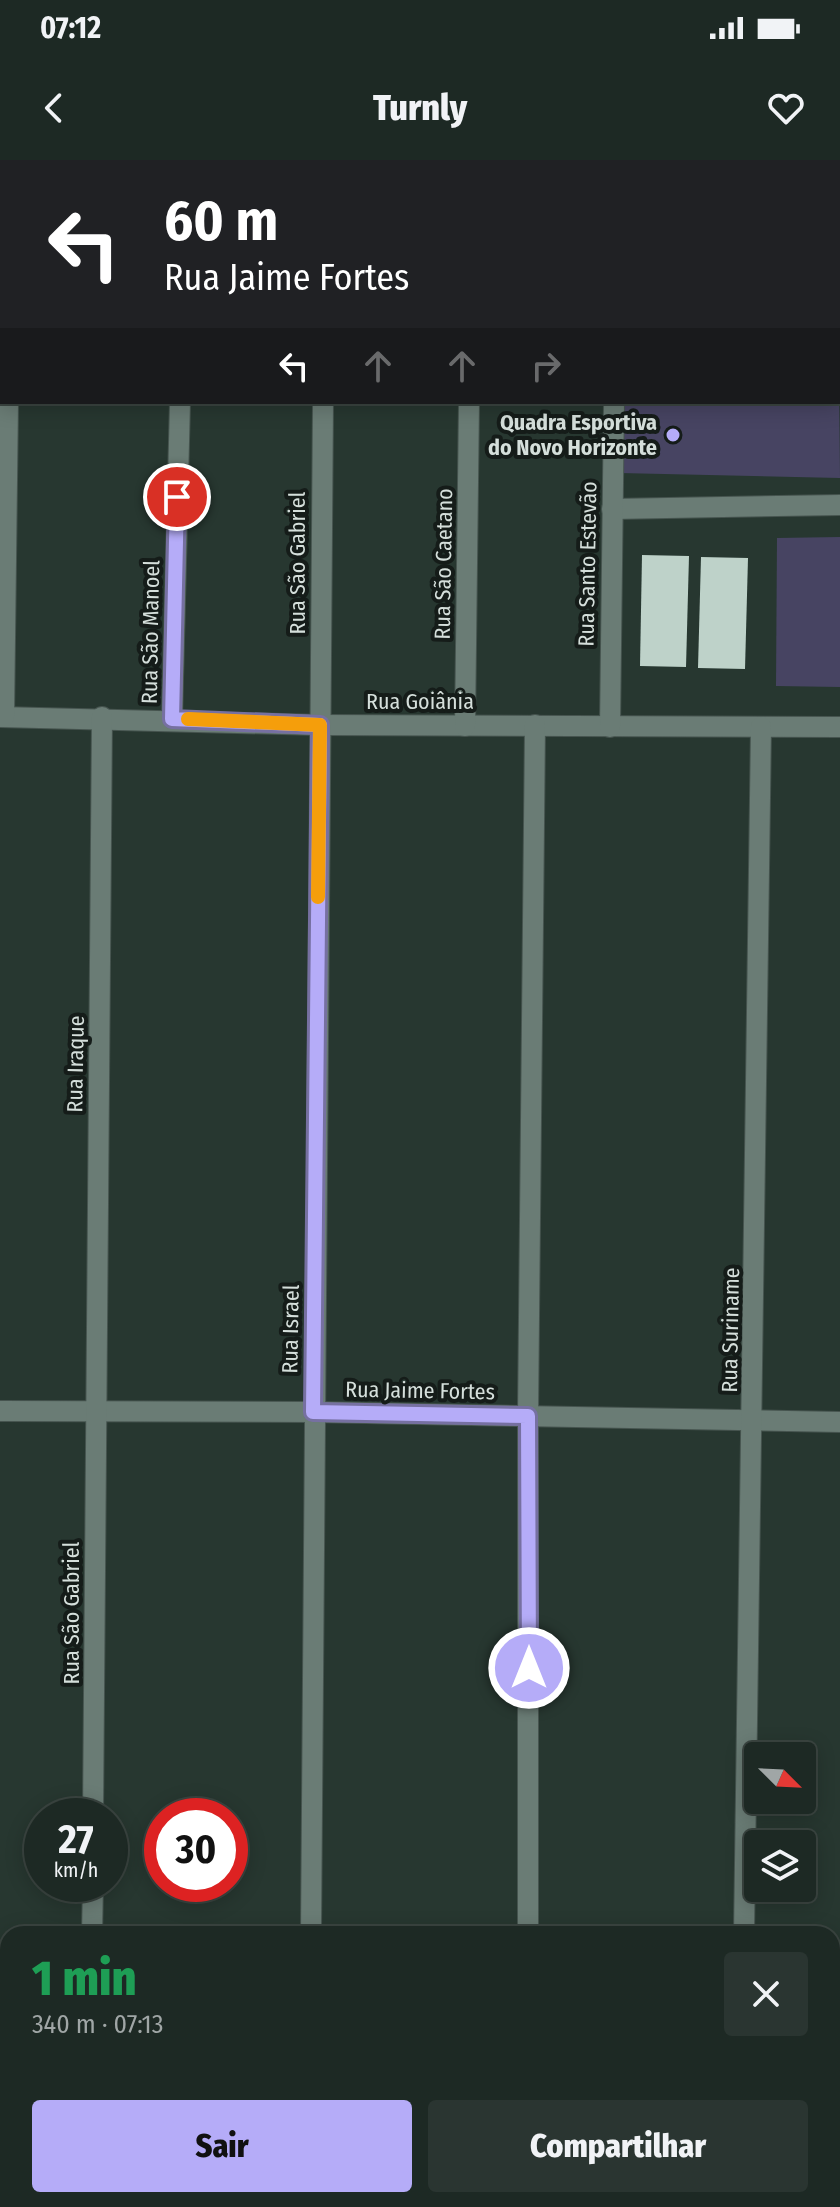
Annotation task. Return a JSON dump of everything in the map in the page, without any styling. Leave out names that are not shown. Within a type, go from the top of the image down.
[{"type":"street","points":[[2,717],[8,404]]},
{"type":"street","name":"Rua São Manoel","points":[[172,719],[180,404]]},
{"type":"street","name":"Rua São Gabriel","points":[[320,725],[323,404]]},
{"type":"street","name":"Rua São Caetano","points":[[465,726],[469,404]]},
{"type":"street","name":"Rua Santo Estevão","points":[[610,727],[614,404]]},
{"type":"street","points":[[612,509],[840,505]]},
{"type":"street","name":"Rua Goiânia","points":[[2,717],[102,717],[320,725],[840,727]]},
{"type":"street","name":"Rua Iraque","points":[[96,1411],[102,717]]},
{"type":"street","name":"Rua Israel","points":[[311,1926],[320,725]]},
{"type":"street","points":[[528,1926],[528,1416],[535,725]]},
{"type":"street","name":"Rua Suriname","points":[[744,1926],[761,727]]},
{"type":"street","name":"Rua Jaime Fortes","points":[[0,1411],[313,1412],[840,1422]]},
{"type":"street","name":"Rua São Gabriel","points":[[93,1798],[96,1411]]},
{"type":"street","points":[[92,1926],[93,1902]]},
{"type":"shaded area","points":[[620,404],[839,404],[840,478],[619,473]]},
{"type":"shaded area","points":[[840,537],[840,687],[776,686],[777,538]]},
{"type":"building","points":[[642,555],[689,556],[686,667],[640,666]]},
{"type":"building","points":[[701,557],[748,558],[745,669],[698,668]]},
{"type":"slow traffic","points":[[188,719],[320,725],[318,897]]},
{"type":"place","name":"Quadra Esportiva do Novo Horizonte","points":[[673,435]]},
{"type":"route","points":[[177,497],[172,719],[320,725],[313,1412],[528,1416],[529,1668]]}]
